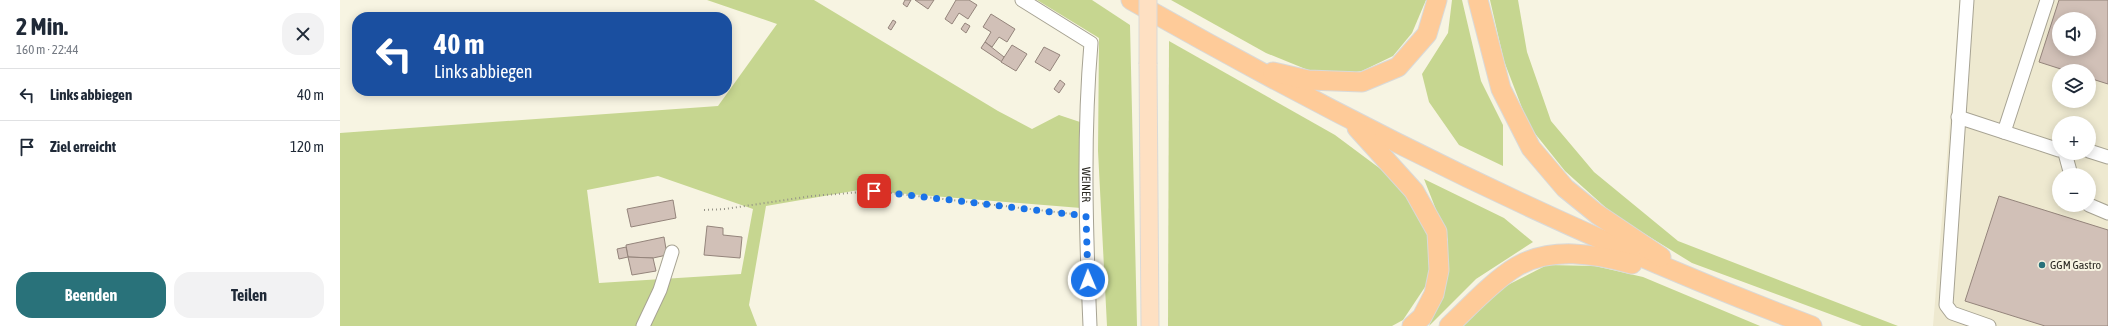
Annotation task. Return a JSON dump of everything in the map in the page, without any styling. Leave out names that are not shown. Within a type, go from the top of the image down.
[{"type":"highway","points":[[1131,0],[1252,68],[1351,121],[1502,195],[1701,283],[1812,326]]},
{"type":"highway","points":[[1252,68],[1308,80],[1362,82],[1398,67],[1427,34],[1437,0]]},
{"type":"highway","points":[[1478,0],[1501,89],[1531,148],[1565,188],[1597,214],[1701,283]]},
{"type":"highway","points":[[1351,121],[1414,191],[1436,232],[1439,270],[1434,294],[1422,317],[1412,326]]},
{"type":"highway","points":[[1449,326],[1480,297],[1516,267],[1540,256],[1589,254],[1701,283]]},
{"type":"main road","points":[[1148,0],[1150,326]]},
{"type":"street","name":"WEINER","points":[[1022,0],[1091,43],[1086,103],[1086,216],[1090,326]]},
{"type":"street","points":[[1967,0],[1946,305],[1952,313],[1989,326]]},
{"type":"street","points":[[2004,132],[2047,0]]},
{"type":"street","points":[[1958,117],[2052,148]]},
{"type":"street","points":[[2096,153],[2108,157]]},
{"type":"street","points":[[2096,208],[2108,213]]},
{"type":"street","points":[[644,326],[660,290],[672,252]]},
{"type":"path","points":[[704,210],[725,209],[812,196],[874,191],[1086,216]]},
{"type":"shaded area","points":[[1960,0],[2108,0],[2108,326],[1933,326]]},
{"type":"green space","points":[[707,0],[814,0],[998,111],[1032,129],[1059,115],[1080,122],[1081,208],[859,190],[766,206],[749,305],[757,326],[340,326],[340,133],[718,106],[725,96],[732,96],[732,87],[777,24]],"holes":[[[658,176],[753,209],[741,274],[599,283],[587,190]]]},
{"type":"green space","points":[[1037,0],[1092,0],[1130,25],[1137,326],[1107,326],[1098,151],[1099,38]]},
{"type":"green space","points":[[1171,0],[1426,0],[1412,33],[1393,56],[1362,71],[1333,76],[1308,70],[1266,53]]},
{"type":"green space","points":[[1452,0],[1462,0],[1481,81],[1503,125],[1503,166],[1459,145],[1429,102],[1422,74],[1448,33]]},
{"type":"green space","points":[[1490,0],[1518,0],[1527,52],[1551,121],[1594,172],[1678,241],[1898,326],[1862,326],[1692,263],[1614,215],[1565,171],[1529,126],[1504,61]]},
{"type":"green space","points":[[1169,41],[1335,135],[1390,176],[1409,195],[1435,241],[1427,284],[1403,320],[1392,326],[1168,326]]},
{"type":"green space","points":[[1424,179],[1504,218],[1533,242],[1476,279],[1429,326],[1448,277],[1448,240]]},
{"type":"green space","points":[[1547,265],[1595,266],[1643,277],[1760,326],[1457,326],[1496,291]]},
{"type":"building","points":[[905,0],[911,0],[907,7],[903,4]]},
{"type":"building","points":[[915,0],[934,0],[928,9]]},
{"type":"building","points":[[956,0],[969,0],[977,5],[968,19],[959,13],[952,24],[945,19]]},
{"type":"building","points":[[2059,0],[2108,0],[2108,84],[2096,80],[2096,64],[2052,64],[2052,66],[2039,62],[2052,22],[2052,56],[2096,56],[2096,12],[2055,12]]},
{"type":"building","points":[[991,14],[1015,29],[1007,42],[999,37],[992,47],[985,42],[991,32],[983,27]]},
{"type":"building","points":[[893,20],[896,22],[891,30],[888,28]]},
{"type":"building","points":[[965,23],[970,26],[966,33],[961,29]]},
{"type":"building","points":[[985,42],[1004,57],[1002,62],[981,48]]},
{"type":"building","points":[[1012,45],[1027,54],[1016,71],[1001,62]]},
{"type":"building","points":[[1044,47],[1060,55],[1050,71],[1035,62]]},
{"type":"building","points":[[1060,80],[1065,84],[1059,93],[1054,89]]},
{"type":"building","name":"GGM Gastro","points":[[1999,196],[2108,230],[2108,326],[2045,326],[1965,301]]},
{"type":"building","points":[[673,200],[676,218],[631,227],[627,209]]},
{"type":"building","points":[[707,226],[723,228],[723,235],[742,237],[740,258],[704,255]]},
{"type":"building","points":[[664,237],[667,255],[653,258],[628,257],[626,245]]},
{"type":"building","points":[[626,247],[628,257],[619,259],[617,249]]},
{"type":"building","points":[[628,257],[653,258],[656,271],[632,275]]},
{"type":"place","name":"GGM Gastro","points":[[2042,265]]},
{"type":"route","points":[[874,191],[962,200],[1086,216],[1088,280]]}]
